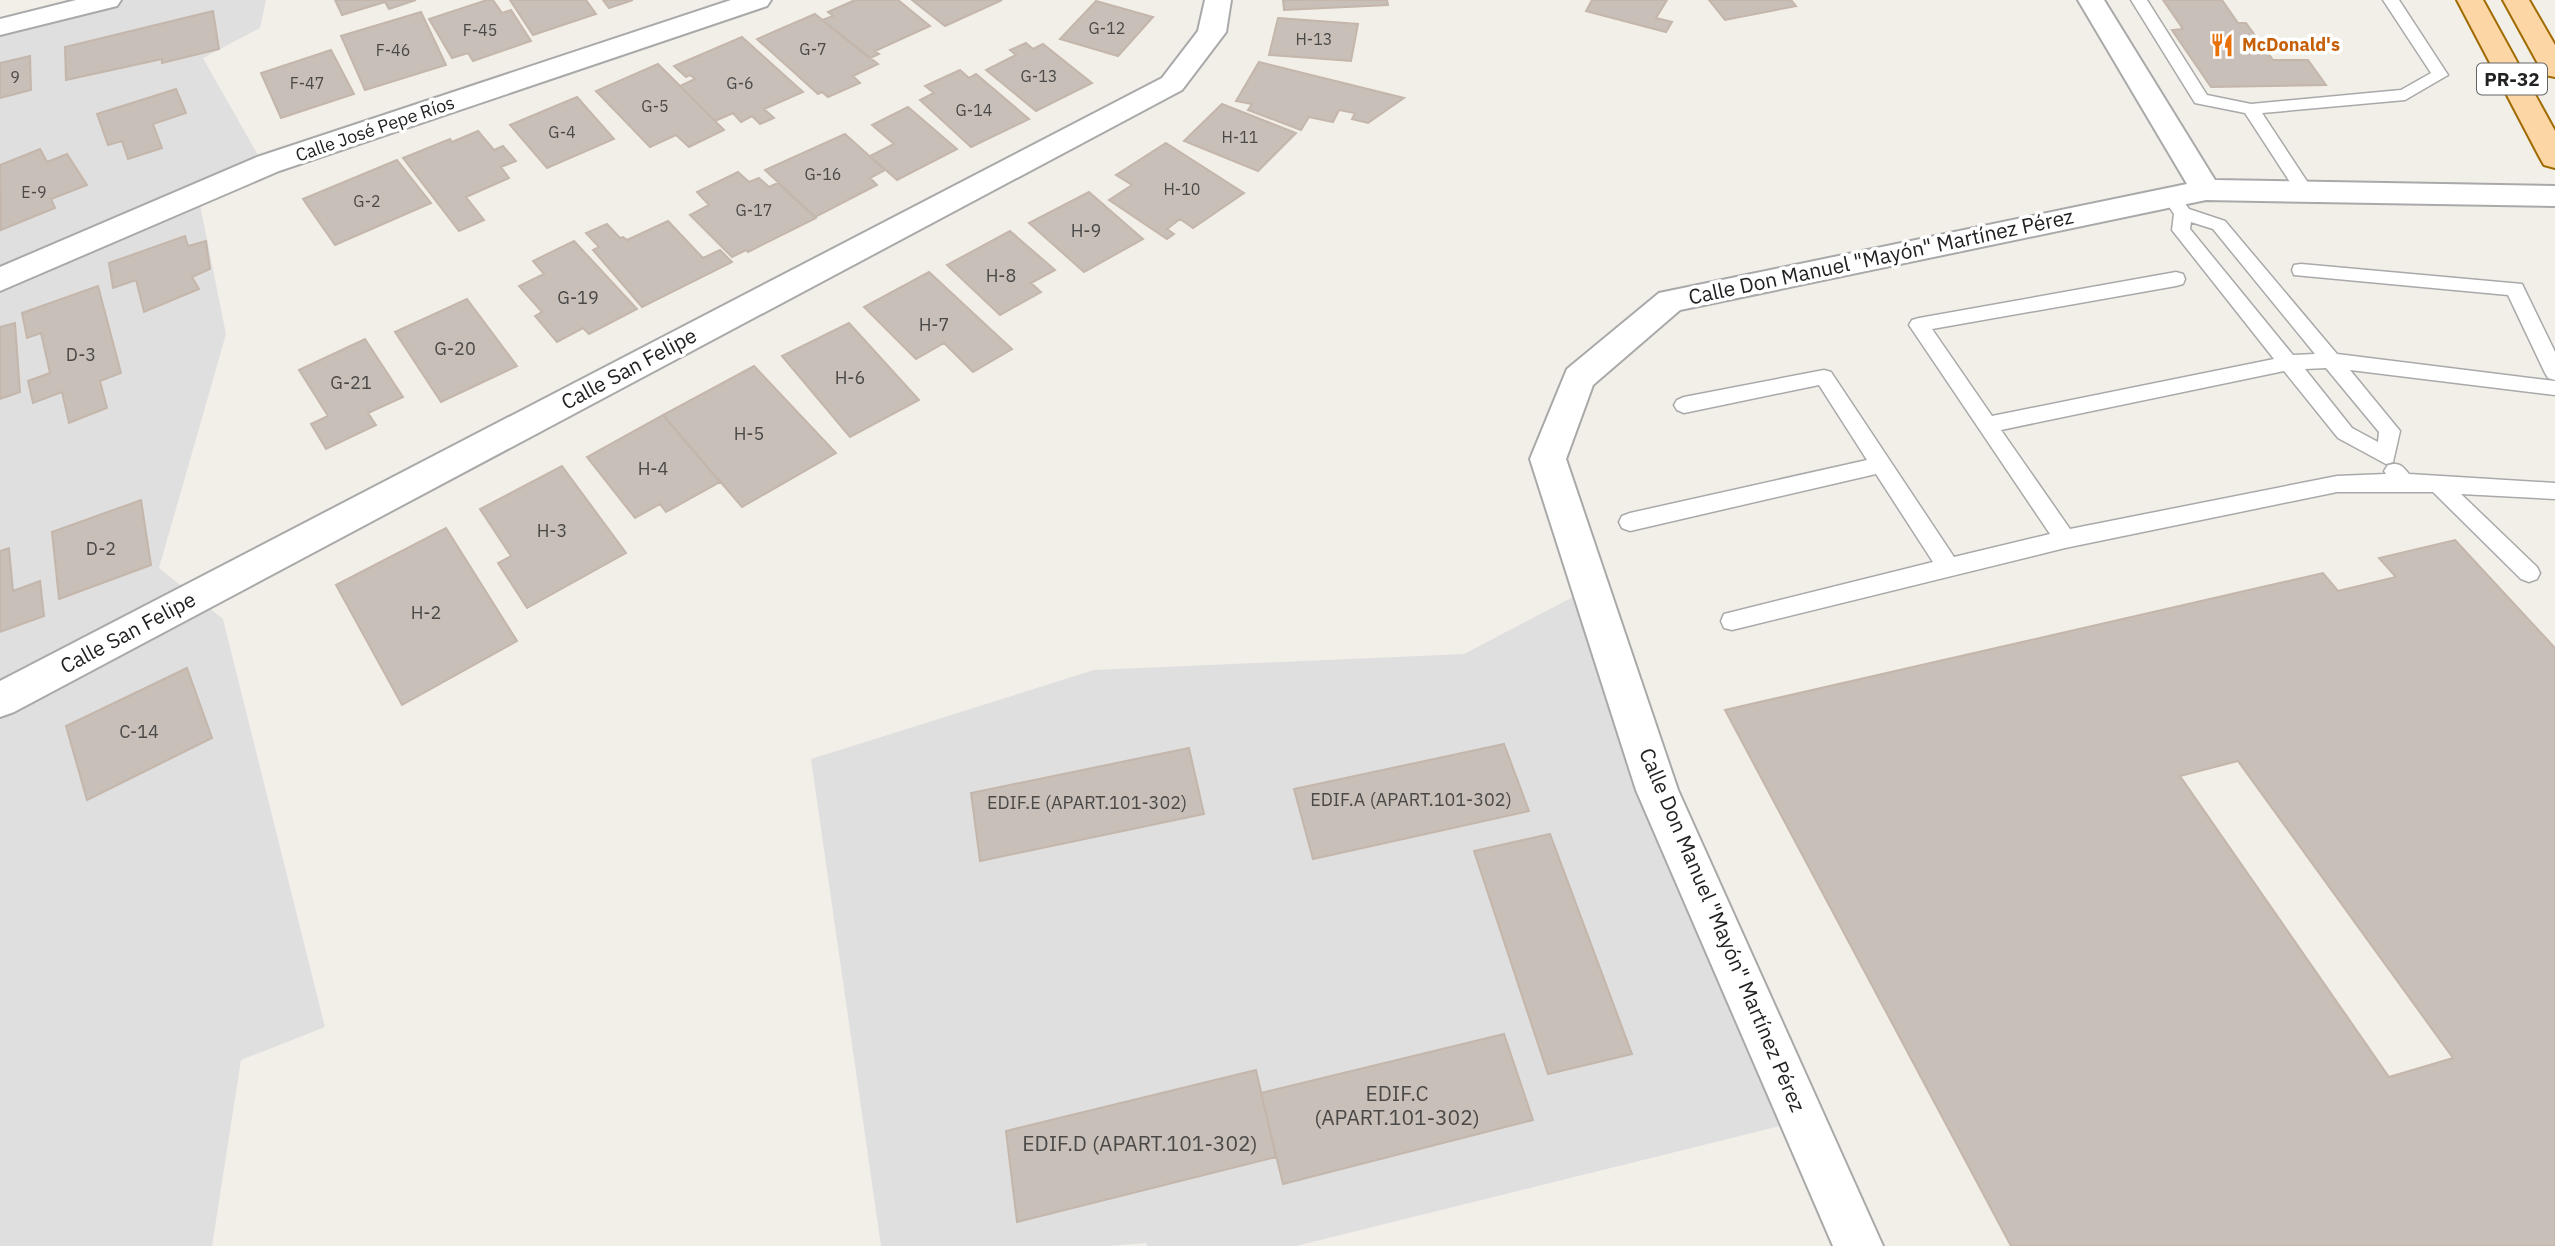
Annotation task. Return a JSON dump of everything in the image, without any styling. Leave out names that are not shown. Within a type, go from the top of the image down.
[{"type":"main road","name":"PR-32","points":[[2470,0],[2555,158]]},
{"type":"main road","name":"PR-32","points":[[2516,0],[2555,69]]},
{"type":"street","points":[[0,27],[108,0]]},
{"type":"street","name":"Calle José Pepe Ríos","points":[[0,280],[268,164],[758,0]]},
{"type":"street","name":"Calle San Felipe","points":[[0,700],[1172,84],[1212,32],[1218,0]]},
{"type":"street","points":[[2091,0],[2187,200]]},
{"type":"street","name":"Calle Don Manuel \"Mayón\" Martínez Pérez","points":[[1858,1246],[1657,789],[1548,459],[1579,379],[1670,301],[2187,200],[2305,192],[2555,196]]},
{"type":"lane","points":[[2139,0],[2201,99],[2251,108],[2405,95],[2440,75],[2391,0]]},
{"type":"lane","points":[[2251,108],[2305,192]]},
{"type":"lane","points":[[2386,456],[2390,432],[2219,225],[2187,200],[2181,230],[2346,433],[2386,456],[2403,482]]},
{"type":"lane","points":[[2301,270],[2515,289],[2555,373]]},
{"type":"lane","points":[[2065,540],[1919,325],[2176,279]]},
{"type":"lane","points":[[1987,425],[2288,363],[2331,360],[2555,388]]},
{"type":"lane","points":[[1684,405],[1824,377],[1949,568]]},
{"type":"lane","points":[[1630,522],[1881,465]]},
{"type":"lane","points":[[1732,621],[2065,540],[2337,484],[2403,482],[2555,491]]},
{"type":"lane","points":[[2438,484],[2529,573]]},
{"type":"shaded area","points":[[99,0],[266,0],[260,28],[203,58],[263,164],[197,190],[226,334],[159,568],[223,619],[325,1027],[241,1060],[212,1246],[0,1246],[0,25]]},
{"type":"shaded area","points":[[1573,597],[1800,1121],[1296,1246],[1147,1246],[1146,1243],[1108,1246],[881,1246],[811,759],[1094,670],[1464,654]]},
{"type":"building","points":[[335,0],[416,0],[389,9],[385,2],[342,15]]},
{"type":"building","points":[[493,0],[502,13],[511,10],[531,41],[473,61],[468,53],[452,58],[429,19]]},
{"type":"building","points":[[510,0],[586,0],[596,14],[533,35]]},
{"type":"building","points":[[603,0],[633,0],[609,8]]},
{"type":"building","points":[[855,0],[898,0],[930,26],[875,51],[879,54],[870,58],[822,20],[833,16],[828,12]]},
{"type":"building","points":[[912,0],[1002,0],[945,26]]},
{"type":"building","points":[[1283,0],[1387,0],[1388,5],[1284,10]]},
{"type":"building","points":[[1592,0],[1667,0],[1656,18],[1672,22],[1666,32],[1586,11]]},
{"type":"building","points":[[1709,0],[1791,0],[1796,6],[1725,20]]},
{"type":"building","name":"McDonald's","points":[[2163,0],[2222,0],[2238,23],[2246,23],[2273,60],[2308,60],[2326,85],[2211,87],[2172,30],[2183,29]]},
{"type":"building","points":[[1096,1],[1153,17],[1118,56],[1060,39]]},
{"type":"building","points":[[213,11],[219,49],[162,63],[162,59],[66,80],[65,47]]},
{"type":"building","points":[[421,12],[446,65],[365,90],[341,36]]},
{"type":"building","points":[[815,14],[878,64],[853,76],[860,83],[828,97],[822,92],[818,94],[757,39]]},
{"type":"building","points":[[1278,18],[1358,24],[1351,61],[1269,55]]},
{"type":"building","points":[[742,37],[803,92],[764,109],[774,118],[760,124],[752,116],[741,122],[733,113],[715,121],[680,86],[695,79],[690,75],[686,77],[674,66]]},
{"type":"building","points":[[1026,43],[1033,49],[1043,44],[1092,83],[1036,111],[986,70],[1016,55],[1010,50]]},
{"type":"building","points":[[331,50],[354,94],[281,118],[261,73]]},
{"type":"building","points":[[30,56],[31,90],[0,98],[0,63]]},
{"type":"building","points":[[1259,62],[1404,98],[1368,123],[1352,119],[1355,113],[1339,110],[1333,122],[1309,117],[1301,130],[1248,110],[1252,104],[1236,101]]},
{"type":"building","points":[[658,64],[724,130],[689,147],[676,135],[650,147],[596,91]]},
{"type":"building","points":[[960,70],[969,78],[976,74],[1029,119],[971,147],[920,100],[934,93],[925,86]]},
{"type":"building","points":[[176,89],[186,113],[153,124],[162,148],[128,159],[122,141],[108,145],[97,114]]},
{"type":"building","points":[[577,97],[614,139],[547,168],[510,125]]},
{"type":"building","points":[[1222,104],[1296,133],[1258,171],[1184,141]]},
{"type":"building","points":[[908,107],[957,149],[897,180],[870,156],[894,144],[872,125]]},
{"type":"building","points":[[478,131],[494,150],[503,146],[516,161],[501,167],[509,178],[466,197],[484,220],[459,231],[403,158]]},
{"type":"building","points":[[845,134],[885,170],[870,178],[877,185],[815,217],[765,170]]},
{"type":"building","points":[[1166,143],[1244,193],[1193,228],[1180,219],[1167,229],[1174,234],[1167,239],[1109,200],[1132,185],[1116,175]]},
{"type":"building","points":[[40,149],[47,162],[67,154],[87,185],[51,199],[55,208],[1,230],[0,165]]},
{"type":"building","points":[[397,160],[431,203],[335,245],[303,199]]},
{"type":"building","points":[[738,172],[749,182],[759,178],[769,187],[778,183],[816,218],[748,252],[746,250],[732,257],[690,215],[709,205],[697,192]]},
{"type":"building","points":[[1089,192],[1143,239],[1084,272],[1029,223]]},
{"type":"building","points":[[668,221],[703,258],[720,250],[732,262],[642,307],[593,250],[599,247],[586,233],[607,224],[620,238],[627,240]]},
{"type":"building","points":[[1010,231],[1055,270],[1031,283],[1041,292],[1000,315],[947,265]]},
{"type":"building","points":[[185,236],[188,246],[206,241],[210,269],[192,277],[199,289],[144,312],[136,280],[113,288],[109,263]]},
{"type":"building","points":[[574,241],[637,309],[589,334],[583,328],[557,342],[535,316],[542,312],[519,286],[544,274],[533,261]]},
{"type":"building","points":[[929,272],[1012,349],[973,372],[944,343],[916,359],[864,307]]},
{"type":"building","points":[[98,286],[121,373],[100,381],[107,408],[69,423],[62,392],[33,403],[28,381],[50,373],[41,333],[27,338],[22,313]]},
{"type":"building","points":[[467,299],[517,366],[441,402],[395,332]]},
{"type":"building","points":[[15,323],[20,392],[0,399],[0,327]]},
{"type":"building","points":[[849,323],[919,400],[850,437],[782,356]]},
{"type":"building","points":[[365,339],[403,397],[368,413],[376,425],[326,449],[311,424],[328,416],[299,370]]},
{"type":"building","points":[[754,366],[836,453],[742,507],[663,415]]},
{"type":"building","points":[[663,415],[720,482],[666,512],[660,504],[635,518],[587,457]]},
{"type":"building","points":[[562,466],[626,553],[527,608],[498,563],[511,556],[480,509]]},
{"type":"building","points":[[141,500],[151,565],[59,599],[52,532]]},
{"type":"building","points":[[446,528],[517,641],[402,705],[336,585]]},
{"type":"building","points":[[2455,540],[2555,648],[2555,1246],[2011,1246],[1725,710],[2323,573],[2338,591],[2396,577],[2379,558]],"holes":[[[2238,761],[2453,1058],[2389,1077],[2180,776]]]},
{"type":"building","points":[[9,548],[13,591],[40,581],[44,616],[0,632],[0,551]]},
{"type":"building","points":[[187,668],[212,738],[87,800],[66,726]]},
{"type":"building","points":[[1504,744],[1529,811],[1313,859],[1294,789]]},
{"type":"building","points":[[1189,748],[1204,814],[980,861],[971,793]]},
{"type":"building","points":[[1550,834],[1632,1054],[1548,1074],[1474,851]]},
{"type":"building","points":[[1504,1034],[1533,1120],[1283,1184],[1261,1093]]},
{"type":"building","points":[[1256,1070],[1276,1157],[1017,1222],[1006,1131]]},
{"type":"place","name":"McDonald's","points":[[2222,45]]}]
